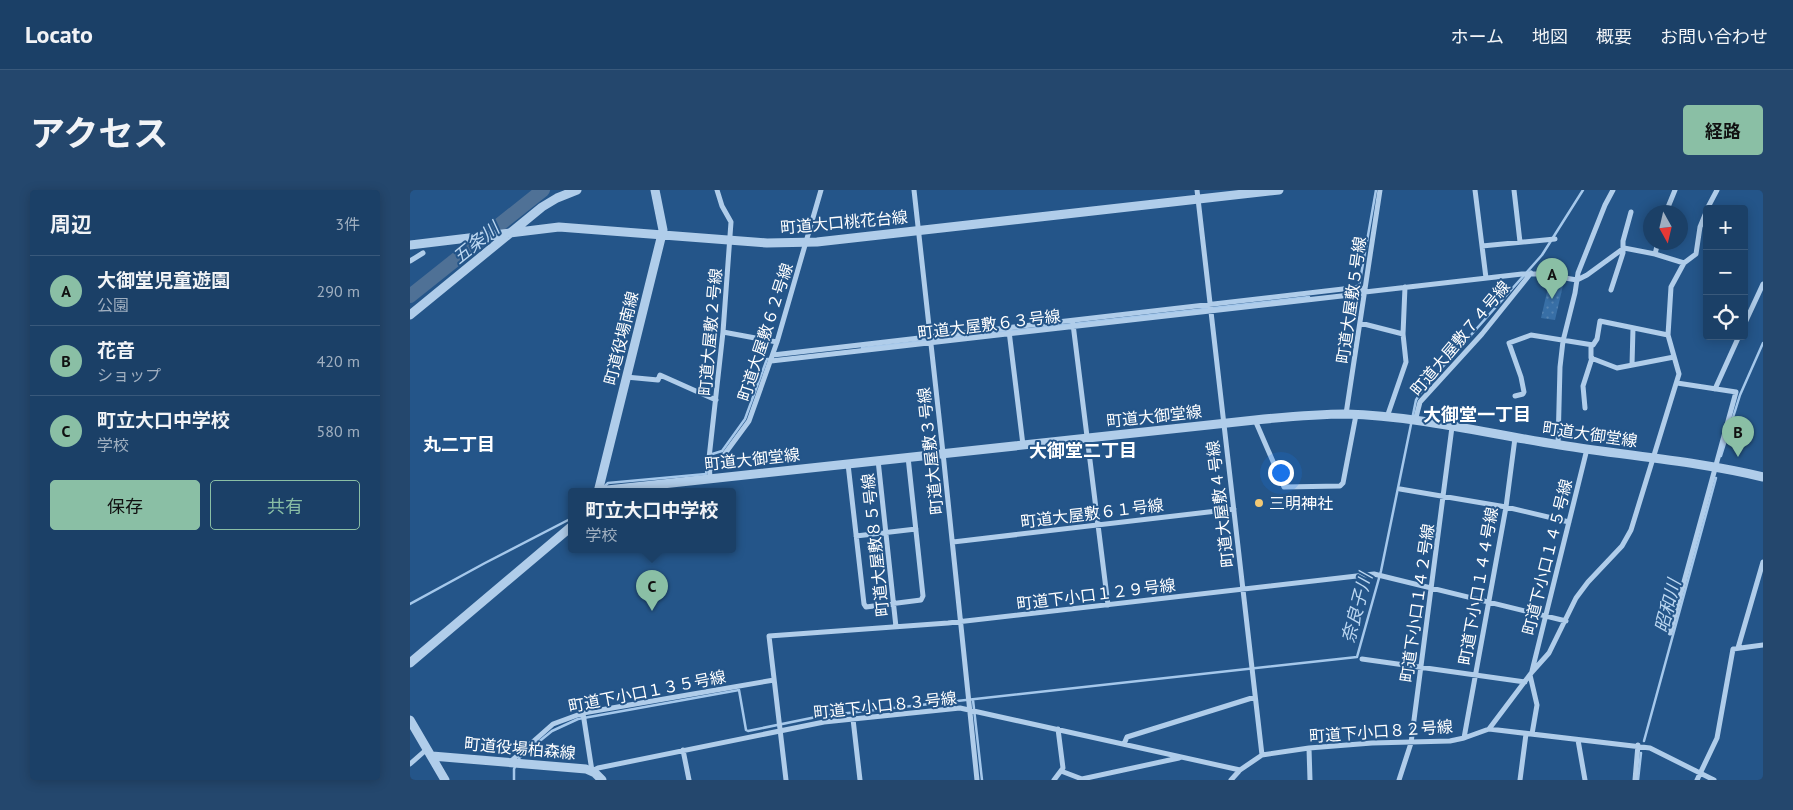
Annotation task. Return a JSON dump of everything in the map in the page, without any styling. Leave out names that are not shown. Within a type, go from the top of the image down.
[{"type":"street","points":[[410,315],[505,233],[557,198],[577,190]]},
{"type":"street","name":"町道役場南線","points":[[599,488],[662,235],[663,225],[655,190]]},
{"type":"street","name":"町道大屋敷２号線","points":[[710,475],[709,458],[723,332],[731,219],[722,206],[717,190]]},
{"type":"street","name":"町道大屋敷６２号線","points":[[710,475],[749,422],[773,355],[821,190]]},
{"type":"street","name":"町道大屋敷３号線","points":[[914,190],[944,454],[977,780]]},
{"type":"street","name":"町道大口桃花台線","points":[[410,245],[559,227],[730,240],[806,243],[919,231],[1198,195],[1279,190]]},
{"type":"street","name":"町道大屋敷５号線","points":[[1255,420],[1284,487],[1340,486],[1343,483],[1360,323],[1380,190]]},
{"type":"street","points":[[1475,190],[1486,278]]},
{"type":"street","points":[[1514,190],[1520,242]]},
{"type":"street","points":[[1558,445],[1560,367],[1563,341],[1578,273],[1613,190]]},
{"type":"street","points":[[1669,205],[1675,190]]},
{"type":"street","points":[[1709,205],[1717,190]]},
{"type":"street","name":"町道大屋敷４号線","points":[[1198,195],[1262,755]]},
{"type":"street","points":[[1612,290],[1624,248],[1623,242],[1631,212]]},
{"type":"street","points":[[1489,729],[1531,673],[1549,653],[1576,598],[1588,582],[1622,546],[1632,530],[1679,374],[1668,335],[1671,287],[1684,264],[1696,254],[1703,219]]},
{"type":"street","points":[[1482,246],[1555,239]]},
{"type":"street","points":[[773,355],[1360,288],[1364,292],[1531,273],[1577,280],[1624,248],[1655,254],[1684,264]]},
{"type":"street","points":[[1655,254],[1656,250]]},
{"type":"street","points":[[410,261],[423,253]]},
{"type":"street","name":"町道大屋敷７４号線","points":[[1415,421],[1420,402],[1482,334],[1531,273]]},
{"type":"street","points":[[1748,316],[1763,284]]},
{"type":"street","points":[[1387,418],[1406,362],[1403,334],[1405,287]]},
{"type":"street","name":"町道大屋敷６３号線","points":[[770,362],[1364,292]]},
{"type":"street","points":[[1073,321],[1108,605]]},
{"type":"street","points":[[1585,408],[1583,386],[1592,358],[1591,345],[1597,339],[1600,321],[1668,335]]},
{"type":"street","points":[[1360,323],[1403,334]]},
{"type":"street","points":[[1009,328],[1023,445]]},
{"type":"street","points":[[1632,365],[1633,328]]},
{"type":"street","points":[[723,332],[777,342]]},
{"type":"street","points":[[1515,396],[1524,392],[1521,377],[1509,343],[1531,335],[1591,345]]},
{"type":"street","points":[[1715,389],[1737,340]]},
{"type":"street","points":[[1592,358],[1617,368],[1674,357]]},
{"type":"street","points":[[626,377],[658,380],[660,375],[716,400]]},
{"type":"street","points":[[1670,633],[1714,466],[1736,392],[1677,383]]},
{"type":"street","name":"町道大御堂線","points":[[619,488],[710,475],[848,464],[1307,415],[1351,415],[1415,421],[1558,445],[1714,466],[1763,477]]},
{"type":"street","name":"町道下小口１４２号線","points":[[1399,780],[1411,743],[1452,427]]},
{"type":"street","name":"町道下小口１４４号線","points":[[1464,738],[1506,507],[1515,438]]},
{"type":"street","name":"町道下小口１４５号線","points":[[1531,673],[1587,449]]},
{"type":"street","points":[[848,464],[864,604],[866,607],[921,600],[923,596],[908,457]]},
{"type":"street","name":"町道大屋敷８５号線","points":[[878,460],[896,627]]},
{"type":"street","points":[[1400,488],[1506,507],[1569,522]]},
{"type":"street","name":"町道大屋敷６１号線","points":[[952,542],[1234,509]]},
{"type":"street","points":[[410,663],[568,529]]},
{"type":"street","points":[[856,536],[916,529]]},
{"type":"street","points":[[1738,648],[1763,562]]},
{"type":"street","name":"町道下小口１２９号線","points":[[786,780],[769,636],[961,622],[1374,574],[1566,621]]},
{"type":"street","points":[[1698,780],[1717,738],[1733,649],[1763,645]]},
{"type":"street","points":[[1362,659],[1525,682]]},
{"type":"street","points":[[1520,780],[1537,705],[1531,673]]},
{"type":"street","name":"町道下小口１３５号線","points":[[510,762],[553,724],[583,713],[774,680]]},
{"type":"street","points":[[1124,744],[1127,737],[1255,697]]},
{"type":"street","name":"町道下小口８３号線","points":[[592,771],[598,768],[683,750],[824,722],[951,709],[970,710],[1240,770]]},
{"type":"street","points":[[583,713],[592,771]]},
{"type":"street","points":[[853,719],[860,780]]},
{"type":"street","points":[[410,720],[446,780]]},
{"type":"street","points":[[1054,780],[1063,768],[1058,729]]},
{"type":"street","points":[[1489,729],[1638,745],[1650,748],[1714,780]]},
{"type":"street","name":"町道下小口８２号線","points":[[1231,780],[1240,770],[1262,755],[1309,748],[1372,743],[1411,743],[1464,738],[1489,729]]},
{"type":"street","points":[[1578,740],[1585,780]]},
{"type":"street","points":[[1635,780],[1638,745]]},
{"type":"street","points":[[1309,748],[1310,780]]},
{"type":"street","points":[[683,750],[689,780]]},
{"type":"street","points":[[410,764],[429,752]]},
{"type":"street","name":"町道役場柏森線","points":[[429,752],[510,762],[582,768],[592,771],[602,780]]},
{"type":"street","points":[[1062,771],[1082,779],[1182,757]]},
{"type":"shaded area","points":[[1550,279],[1564,281],[1555,320],[1541,318]]},
{"type":"waterway","name":"五条川","points":[[410,296],[543,190]]},
{"type":"waterway","points":[[1356,292],[1358,292],[1376,190]]},
{"type":"waterway","name":"奈良子川","points":[[514,780],[514,769],[520,757],[552,731],[578,719],[739,690],[746,730],[748,731],[821,716],[1357,657],[1381,571],[1416,400],[1423,389],[1542,255],[1583,190]]},
{"type":"waterway","points":[[862,348],[1309,297]]},
{"type":"waterway","name":"昭和川","points":[[1721,456],[1740,395],[1763,343]]},
{"type":"waterway","points":[[709,455],[722,451],[745,419],[767,359],[770,359]]},
{"type":"waterway","points":[[603,488],[608,483],[706,474],[707,462]]},
{"type":"waterway","name":"昭和川","points":[[1644,741],[1716,478]]},
{"type":"waterway","points":[[410,604],[568,520]]},
{"type":"waterway","name":"奈良子川","points":[[973,700],[982,780]]},
{"type":"waterway","name":"昭和川","points":[[1638,780],[1641,753]]},
{"type":"place","name":"大御堂児童遊園","points":[[1552,299]]},
{"type":"place","name":"花音","points":[[1738,457]]},
{"type":"place","name":"三明神社","points":[[1259,503]]},
{"type":"place","name":"町立大口中学校","points":[[652,611]]},
{"type":"district","name":"大御堂一丁目","points":[[1477,415]]},
{"type":"district","name":"丸二丁目","points":[[459,445]]},
{"type":"district","name":"大御堂二丁目","points":[[1083,451]]}]
